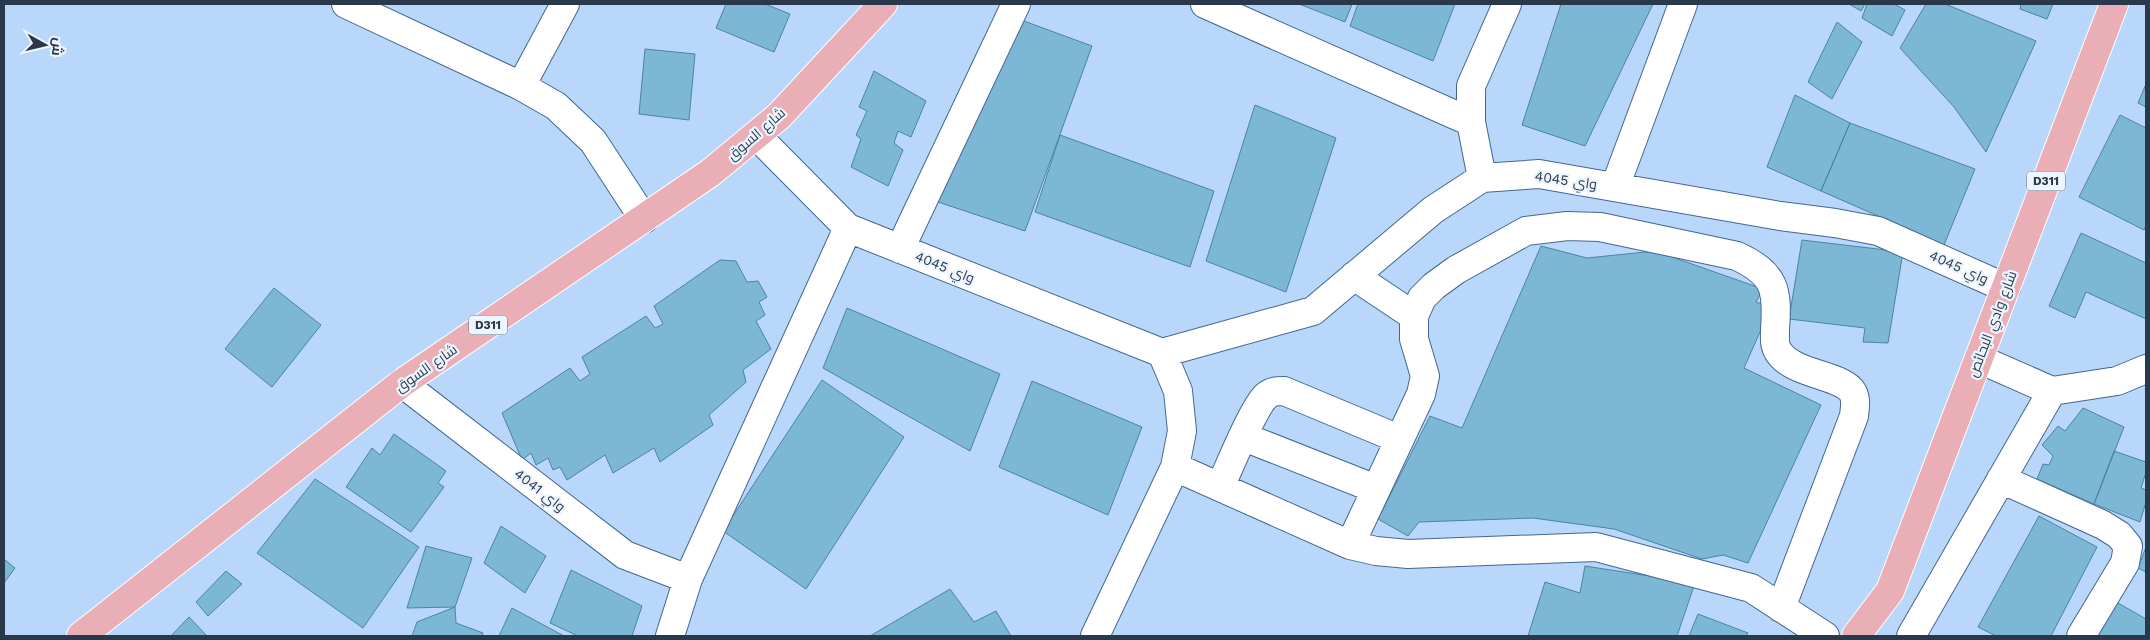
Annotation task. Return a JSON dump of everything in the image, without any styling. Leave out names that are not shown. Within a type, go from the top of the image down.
[{"type":"main road","name":"شارع السوق","points":[[81,636],[402,383],[710,174],[779,116],[883,4]]},
{"type":"main road","name":"شارع وادي البحائص","points":[[1856,636],[1890,591],[2114,4]]},
{"type":"street","points":[[346,4],[521,86],[556,106],[593,140],[644,219]]},
{"type":"street","points":[[521,86],[565,4]]},
{"type":"street","points":[[900,249],[1016,4]]},
{"type":"street","points":[[1205,4],[1471,122]]},
{"type":"street","points":[[1482,178],[1471,122],[1471,86],[1507,4]]},
{"type":"street","points":[[1615,187],[1683,4]]},
{"type":"street","name":"واي 4045","points":[[757,136],[848,228],[1162,353],[1313,311],[1433,210],[1482,178],[1539,174],[1780,216],[1834,222],[1878,232],[2006,288]]},
{"type":"street","points":[[1350,545],[1421,394],[1425,376],[1414,339],[1414,316],[1422,298],[1434,286],[1456,270],[1526,231],[1567,226],[1600,227],[1737,256],[1755,265],[1771,282],[1776,296],[1774,341],[1778,351],[1786,360],[1808,372],[1842,384],[1851,390],[1856,402],[1854,416],[1781,608]]},
{"type":"street","points":[[670,636],[688,579],[848,228]]},
{"type":"street","points":[[1354,276],[1414,316]]},
{"type":"street","points":[[1095,636],[1175,467],[1182,431],[1178,390],[1162,353]]},
{"type":"street","points":[[1979,359],[2052,391],[2117,381],[2146,369]]},
{"type":"street","name":"واي 4041","points":[[402,383],[626,555],[688,579]]},
{"type":"street","points":[[1220,487],[1265,397],[1273,391],[1284,391],[1399,438]]},
{"type":"street","points":[[1911,636],[2052,391]]},
{"type":"street","points":[[1244,437],[1376,489]]},
{"type":"street","points":[[1175,467],[1350,545],[1376,551],[1408,554],[1596,547],[1751,588],[1825,636]]},
{"type":"street","points":[[2001,479],[2103,525],[2119,535],[2128,546],[2125,563],[2081,636]]},
{"type":"building","points":[[726,4],[765,4],[790,14],[774,52],[716,28]]},
{"type":"building","points":[[1299,4],[1352,4],[1345,22]]},
{"type":"building","points":[[1358,4],[1455,4],[1433,61],[1350,26]]},
{"type":"building","points":[[1561,4],[1653,4],[1585,146],[1522,125]]},
{"type":"building","points":[[1849,4],[1865,4],[1861,11]]},
{"type":"building","points":[[1867,4],[1894,4],[1905,10],[1892,36],[1862,18]]},
{"type":"building","points":[[1926,4],[1945,4],[2036,41],[1986,152],[1954,107],[1900,48]]},
{"type":"building","points":[[2021,4],[2053,4],[2047,19],[2020,9]]},
{"type":"building","points":[[1013,17],[1092,46],[1025,231],[938,202]]},
{"type":"building","points":[[1837,22],[1862,42],[1832,99],[1808,82]]},
{"type":"building","points":[[645,49],[695,54],[689,120],[639,114]]},
{"type":"building","points":[[874,71],[926,101],[911,137],[898,131],[894,143],[903,150],[888,186],[851,167],[861,139],[856,135],[867,111],[859,107]]},
{"type":"building","points":[[2146,84],[2146,107],[2138,103]]},
{"type":"building","points":[[1795,95],[1850,123],[1821,191],[1767,167]]},
{"type":"building","points":[[1255,105],[1336,138],[1286,292],[1206,261]]},
{"type":"building","points":[[2120,115],[2146,128],[2146,225],[2144,230],[2079,197]]},
{"type":"building","points":[[1850,123],[1975,169],[1944,245],[1821,191]]},
{"type":"building","points":[[1060,135],[1214,191],[1190,267],[1035,212]]},
{"type":"building","points":[[2081,233],[2146,263],[2146,319],[2086,292],[2075,318],[2049,306]]},
{"type":"building","points":[[1802,240],[1903,252],[1888,343],[1863,342],[1865,328],[1789,319]]},
{"type":"building","points":[[1541,246],[1587,258],[1655,251],[1763,289],[1756,302],[1771,307],[1744,368],[1821,405],[1748,563],[1723,555],[1702,559],[1614,529],[1533,518],[1419,522],[1408,536],[1378,519],[1430,416],[1462,428]]},
{"type":"building","points":[[720,260],[736,261],[747,282],[758,281],[767,297],[759,302],[765,315],[756,321],[771,349],[743,370],[746,382],[709,415],[713,425],[660,462],[654,448],[613,473],[605,455],[567,480],[560,467],[553,470],[548,458],[536,465],[531,453],[522,460],[502,413],[570,368],[580,381],[590,374],[582,357],[646,316],[655,328],[663,324],[654,306]]},
{"type":"building","points":[[274,288],[321,325],[272,387],[225,349]]},
{"type":"building","points":[[847,308],[1000,374],[970,451],[823,368]]},
{"type":"building","points":[[822,380],[904,437],[806,589],[723,531]]},
{"type":"building","points":[[1032,381],[1142,427],[1108,515],[999,467]]},
{"type":"building","points":[[2083,408],[2124,427],[2094,504],[2037,479],[2043,464],[2049,465],[2053,456],[2042,445],[2058,426],[2065,431]]},
{"type":"building","points":[[394,434],[446,471],[438,483],[444,487],[411,532],[346,487],[372,448],[380,455]]},
{"type":"building","points":[[2114,451],[2146,462],[2146,472],[2141,488],[2146,490],[2146,502],[2140,522],[2094,504]]},
{"type":"building","points":[[315,479],[419,547],[363,628],[257,553]]},
{"type":"building","points":[[2039,516],[2097,547],[2051,636],[1996,636],[1978,627]]},
{"type":"building","points":[[501,526],[546,556],[525,593],[484,563]]},
{"type":"building","points":[[426,546],[472,558],[455,607],[407,608]]},
{"type":"building","points":[[2146,547],[2146,572],[2138,568]]},
{"type":"building","points":[[4,559],[15,568],[4,583]]},
{"type":"building","points":[[1585,566],[1695,583],[1677,636],[1528,636],[1545,582],[1580,593]]},
{"type":"building","points":[[571,570],[642,606],[632,636],[578,636],[550,623]]},
{"type":"building","points":[[226,571],[242,584],[208,616],[196,602]]},
{"type":"building","points":[[950,589],[974,622],[996,611],[1011,636],[870,636]]},
{"type":"building","points":[[2111,599],[2146,619],[2146,636],[2092,636]]},
{"type":"building","points":[[455,607],[456,623],[483,633],[482,636],[412,636],[417,622]]},
{"type":"building","points":[[512,608],[564,636],[499,636]]},
{"type":"building","points":[[1698,614],[1748,633],[1746,636],[1689,636]]},
{"type":"building","points":[[189,617],[207,636],[171,636]]}]
